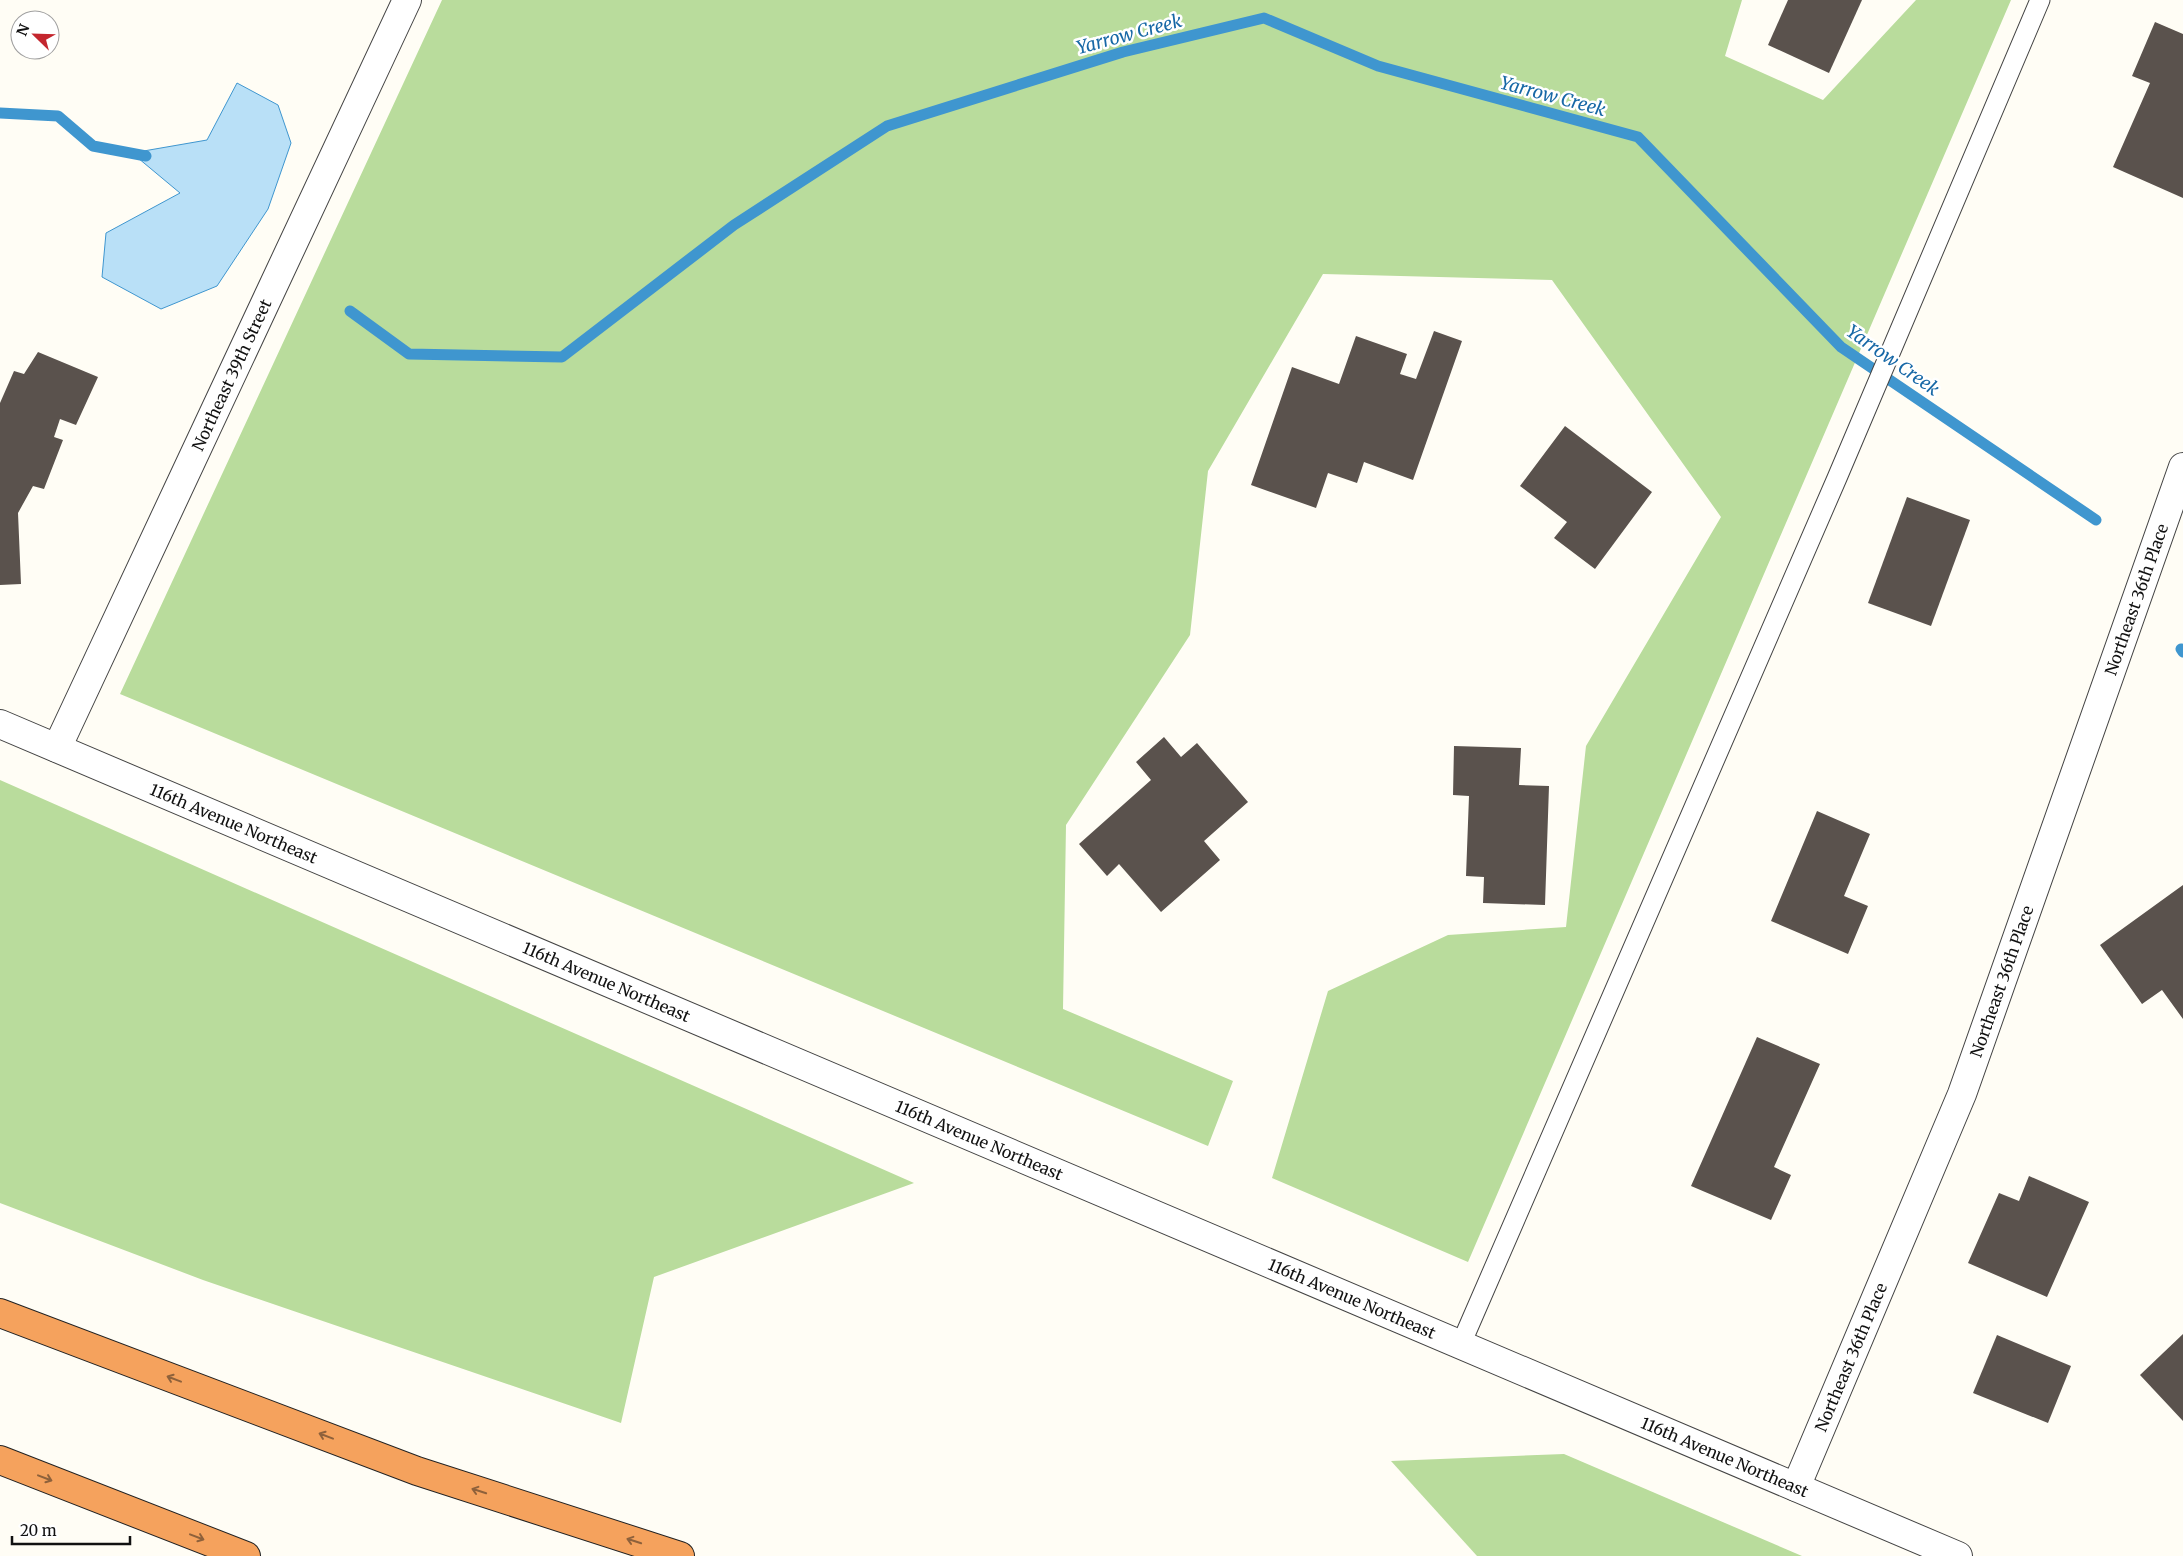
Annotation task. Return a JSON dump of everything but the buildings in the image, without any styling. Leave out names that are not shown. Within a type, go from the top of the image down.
[{"type":"highway","points":[[0,1313],[417,1471],[680,1556]]},
{"type":"highway","points":[[0,1460],[246,1556]]},
{"type":"street","name":"Northeast 39th Street","points":[[58,748],[407,0]]},
{"type":"street","name":"Northeast 36th Place","points":[[1796,1487],[1962,1094],[2183,467]]},
{"type":"street","name":"116th Avenue Northeast","points":[[0,724],[1958,1556]]},
{"type":"lane","points":[[1461,1344],[1837,478],[2040,0]]},
{"type":"green space","points":[[442,0],[1742,0],[1725,56],[1823,100],[1916,0],[2011,0],[1468,1262],[1272,1178],[1328,991],[1448,935],[1566,927],[1586,746],[1721,517],[1552,280],[1323,274],[1208,471],[1190,635],[1066,825],[1063,1009],[1233,1081],[1208,1146],[120,694]]},
{"type":"green space","points":[[0,780],[914,1183],[654,1277],[621,1423],[203,1280],[0,1203]]},
{"type":"green space","points":[[1564,1454],[1802,1556],[1477,1556],[1391,1461]]},
{"type":"water","points":[[237,83],[278,105],[291,143],[268,209],[217,286],[161,309],[102,277],[106,233],[180,193],[132,153],[207,140]]},
{"type":"waterway","name":"Yarrow Creek","points":[[350,311],[409,354],[562,357],[734,225],[887,126],[1123,52],[1264,18],[1378,66],[1638,137],[1841,347],[2096,520]]},
{"type":"waterway","points":[[0,113],[58,116],[93,146],[146,156]]}]
